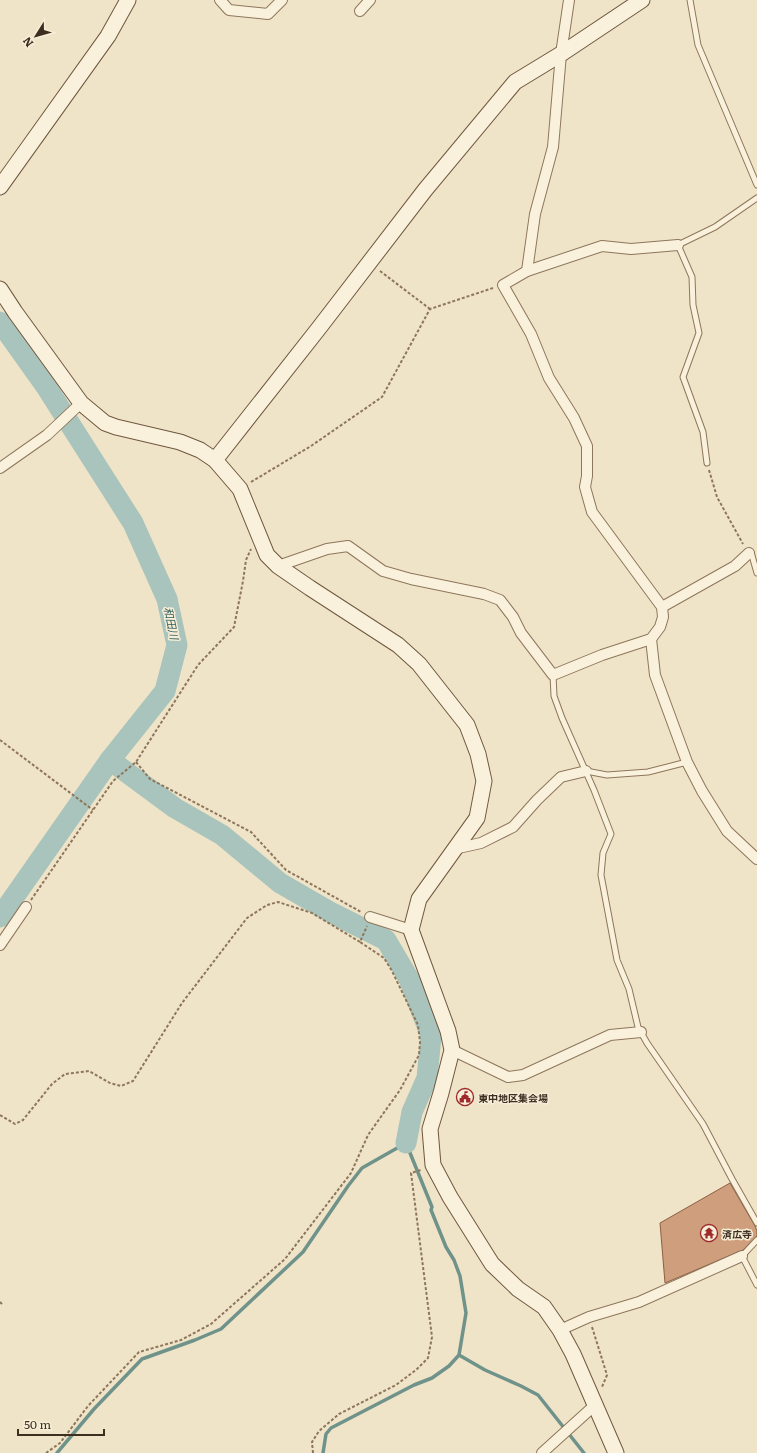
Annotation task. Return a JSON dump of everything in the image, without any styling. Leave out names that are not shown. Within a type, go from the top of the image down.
[{"type":"street","points":[[0,187],[108,36],[128,0]]},
{"type":"street","points":[[220,0],[229,10],[268,14],[282,0]]},
{"type":"street","points":[[360,11],[370,0]]},
{"type":"street","points":[[527,271],[535,214],[553,147],[561,54],[569,0]]},
{"type":"street","points":[[215,460],[425,190],[516,82],[642,0]]},
{"type":"street","points":[[278,566],[327,549],[348,546],[383,571],[411,579],[484,594],[500,600],[513,617],[521,633],[553,675],[602,655],[651,639],[660,628],[663,616],[662,606],[592,512],[585,487],[587,476],[587,446],[574,418],[549,378],[532,334],[503,285],[527,271],[602,246],[631,248],[678,245]]},
{"type":"street","points":[[0,289],[78,406],[105,423],[180,442],[200,450],[215,460],[240,489],[267,555],[278,566],[310,588],[398,645],[419,664],[467,726],[478,754],[484,780],[477,818],[419,900],[411,930],[448,1031],[452,1050],[430,1130],[433,1165],[450,1197],[492,1264],[518,1289],[544,1307],[560,1330],[574,1354],[616,1453]]},
{"type":"street","points":[[0,468],[47,435],[78,406]]},
{"type":"street","points":[[662,606],[735,566],[752,551]]},
{"type":"street","points":[[651,639],[656,675],[687,762],[702,791],[727,831],[757,859]]},
{"type":"street","points":[[454,849],[481,843],[513,827],[537,800],[561,777],[586,771]]},
{"type":"street","points":[[0,944],[26,907]]},
{"type":"street","points":[[370,917],[411,930]]},
{"type":"street","points":[[452,1050],[508,1077],[523,1075],[610,1035],[641,1032]]},
{"type":"street","points":[[560,1330],[589,1317],[639,1302],[742,1256]]},
{"type":"street","points":[[542,1453],[595,1405]]},
{"type":"lane","points":[[690,0],[698,45],[757,185]]},
{"type":"lane","points":[[707,462],[703,432],[683,377],[699,334],[693,305],[692,277],[678,245],[715,227],[757,198]]},
{"type":"lane","points":[[752,551],[757,573]]},
{"type":"lane","points":[[553,675],[554,696],[562,718],[586,771],[611,834],[602,853],[601,875],[617,960],[629,989],[638,1027],[703,1124],[757,1223]]},
{"type":"lane","points":[[586,771],[607,775],[648,772],[687,762]]},
{"type":"lane","points":[[757,1240],[742,1256],[757,1285]]},
{"type":"path","points":[[369,262],[430,309]]},
{"type":"path","points":[[240,489],[311,446],[382,398],[430,309],[503,285]]},
{"type":"path","points":[[707,462],[717,496],[752,551]]},
{"type":"path","points":[[26,907],[113,781],[136,762],[198,665],[234,627],[244,581],[246,560],[259,536]]},
{"type":"path","points":[[0,740],[93,810]]},
{"type":"path","points":[[136,762],[150,779],[251,832],[286,870],[370,917],[360,942]]},
{"type":"path","points":[[0,1115],[15,1124],[23,1120],[52,1084],[65,1074],[89,1071],[110,1083],[121,1086],[132,1081],[182,1003],[247,918],[267,905],[278,902],[312,913],[384,958],[418,1024],[420,1042],[419,1055],[400,1090],[368,1135],[351,1173],[285,1259],[211,1324],[181,1340],[138,1352],[88,1406],[60,1443],[46,1453]]},
{"type":"path","points":[[313,1453],[312,1442],[320,1431],[339,1414],[396,1385],[416,1370],[428,1358],[432,1337],[411,1173],[433,1165]]},
{"type":"path","points":[[589,1317],[607,1375],[595,1405]]},
{"type":"building","name":"済広寺","points":[[730,1183],[755,1226],[757,1236],[743,1250],[665,1283],[660,1223]]},
{"type":"waterway","name":"和田川","points":[[0,322],[47,388],[133,523],[167,599],[177,645],[165,691],[110,760],[0,917]]},
{"type":"waterway","points":[[110,760],[175,808],[222,835],[280,883],[332,913],[386,940],[409,979],[431,1036],[427,1078],[412,1112],[406,1143]]},
{"type":"waterway","points":[[57,1453],[94,1409],[142,1359],[221,1329],[303,1252],[362,1168],[406,1143],[432,1207],[431,1210],[446,1247],[454,1260],[460,1276],[466,1313],[459,1355],[449,1366],[432,1378],[414,1385],[331,1428],[326,1434],[323,1453]]},
{"type":"waterway","points":[[459,1355],[485,1370],[538,1395],[584,1453]]},
{"type":"place","name":"東中地区集会場","points":[[465,1097]]},
{"type":"place","name":"済広寺","points":[[709,1233]]}]
